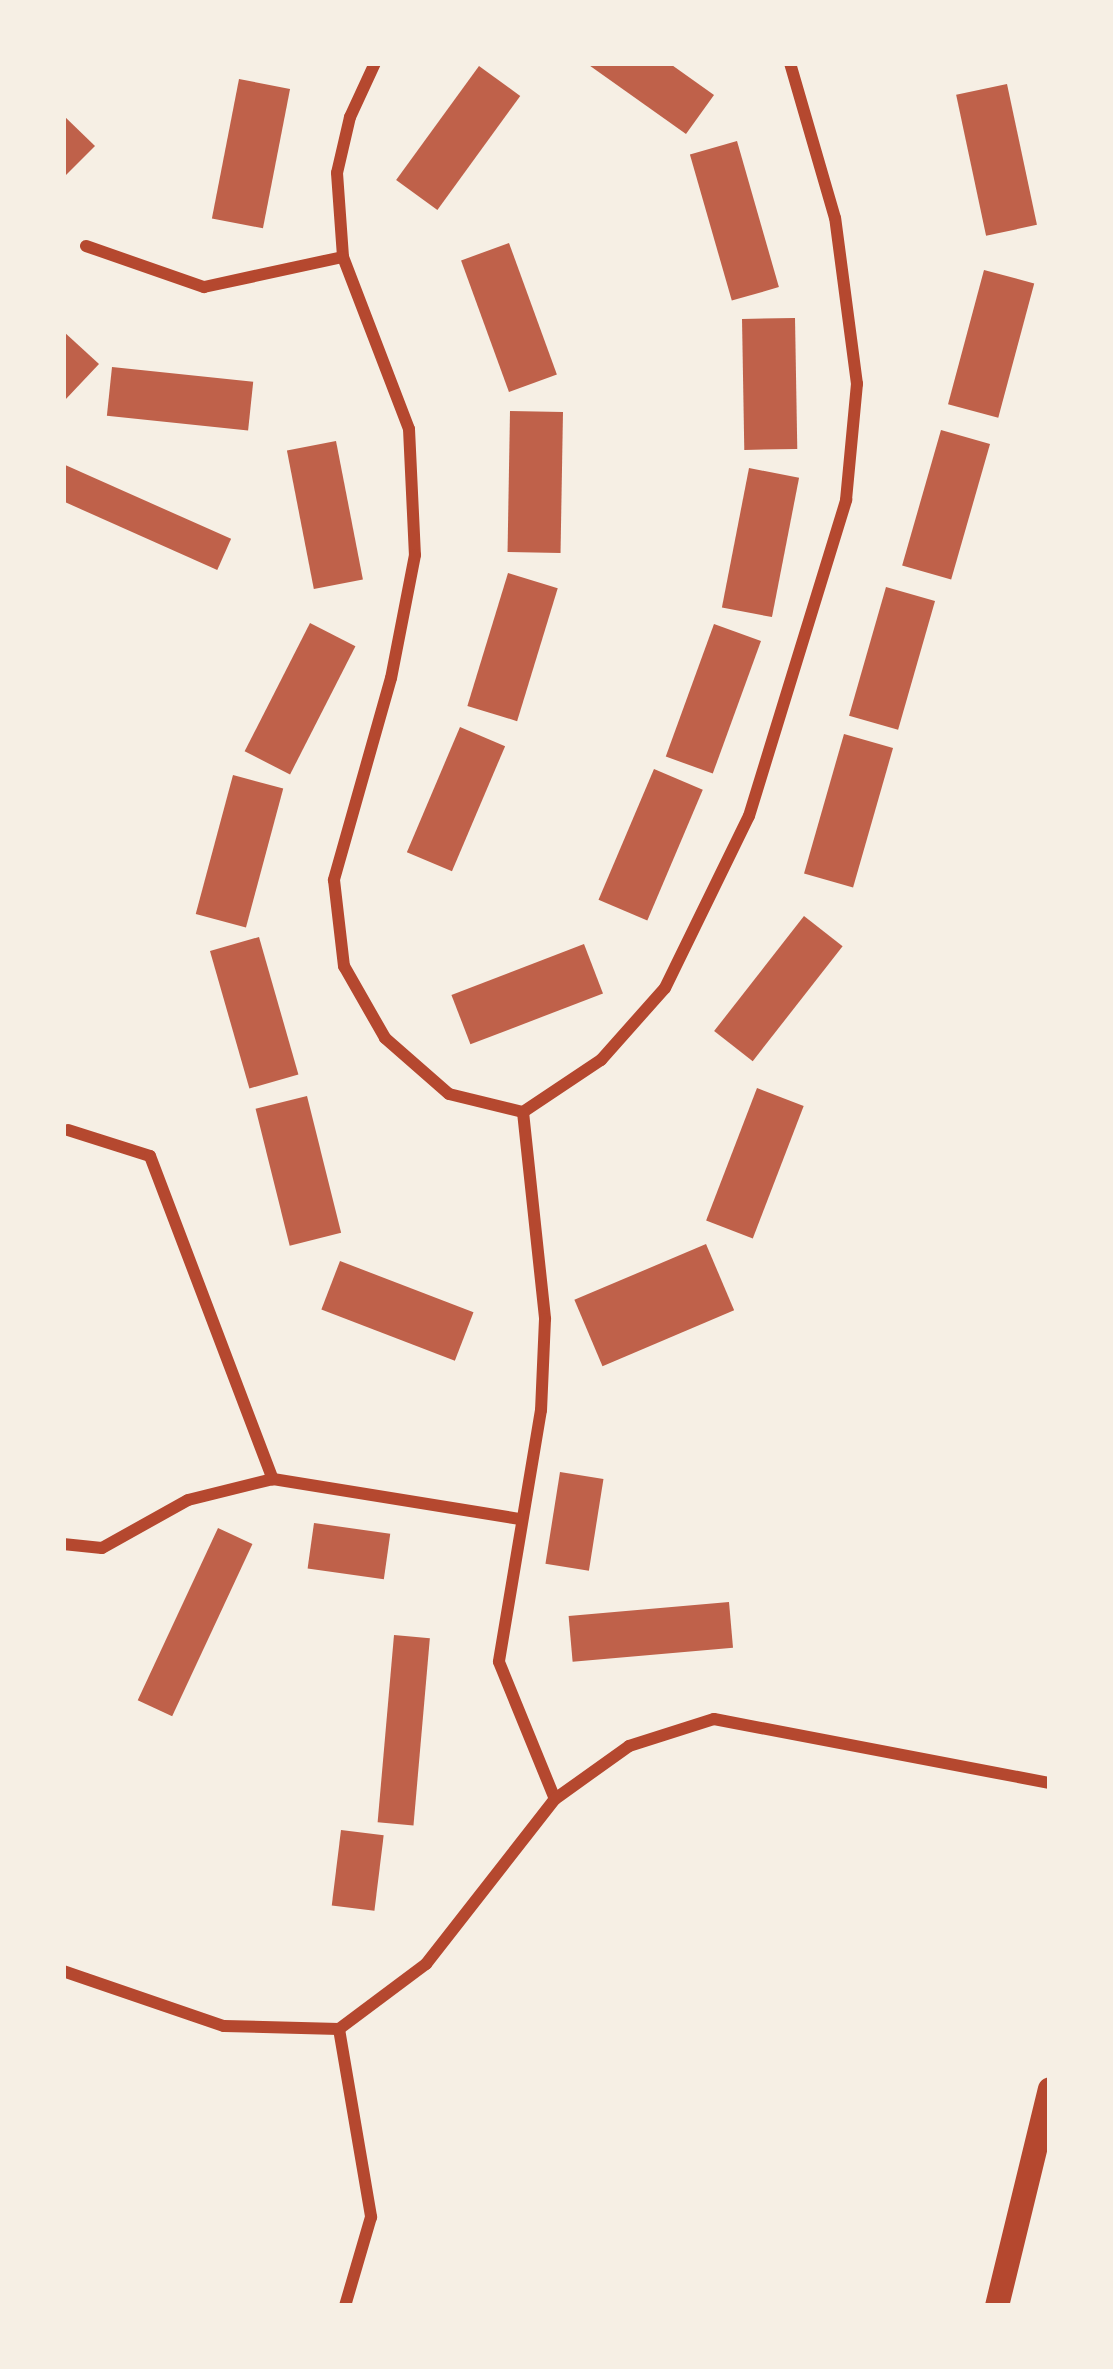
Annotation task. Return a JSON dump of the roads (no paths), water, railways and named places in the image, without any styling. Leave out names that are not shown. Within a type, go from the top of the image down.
[{"type":"main road","points":[[997,2306],[1050,2089]]},
{"type":"street","points":[[375,63],[350,117],[337,173],[343,257],[409,429],[416,555],[391,678],[334,880],[344,966],[385,1038],[449,1094],[523,1112],[601,1060],[665,988],[749,816],[835,542],[857,384],[835,218],[790,63]]},
{"type":"street","points":[[86,246],[204,287],[343,257]]},
{"type":"street","points":[[523,1112],[545,1319],[541,1410],[519,1519],[500,1662],[555,1799]]},
{"type":"street","points":[[68,1130],[150,1156],[273,1479]]},
{"type":"street","points":[[63,1544],[102,1547],[188,1500],[273,1479],[519,1519]]},
{"type":"street","points":[[63,1971],[224,2026],[339,2029],[426,1964],[555,1799],[629,1746],[714,1718],[1050,1784]]},
{"type":"street","points":[[339,2029],[371,2217],[345,2306]]}]
